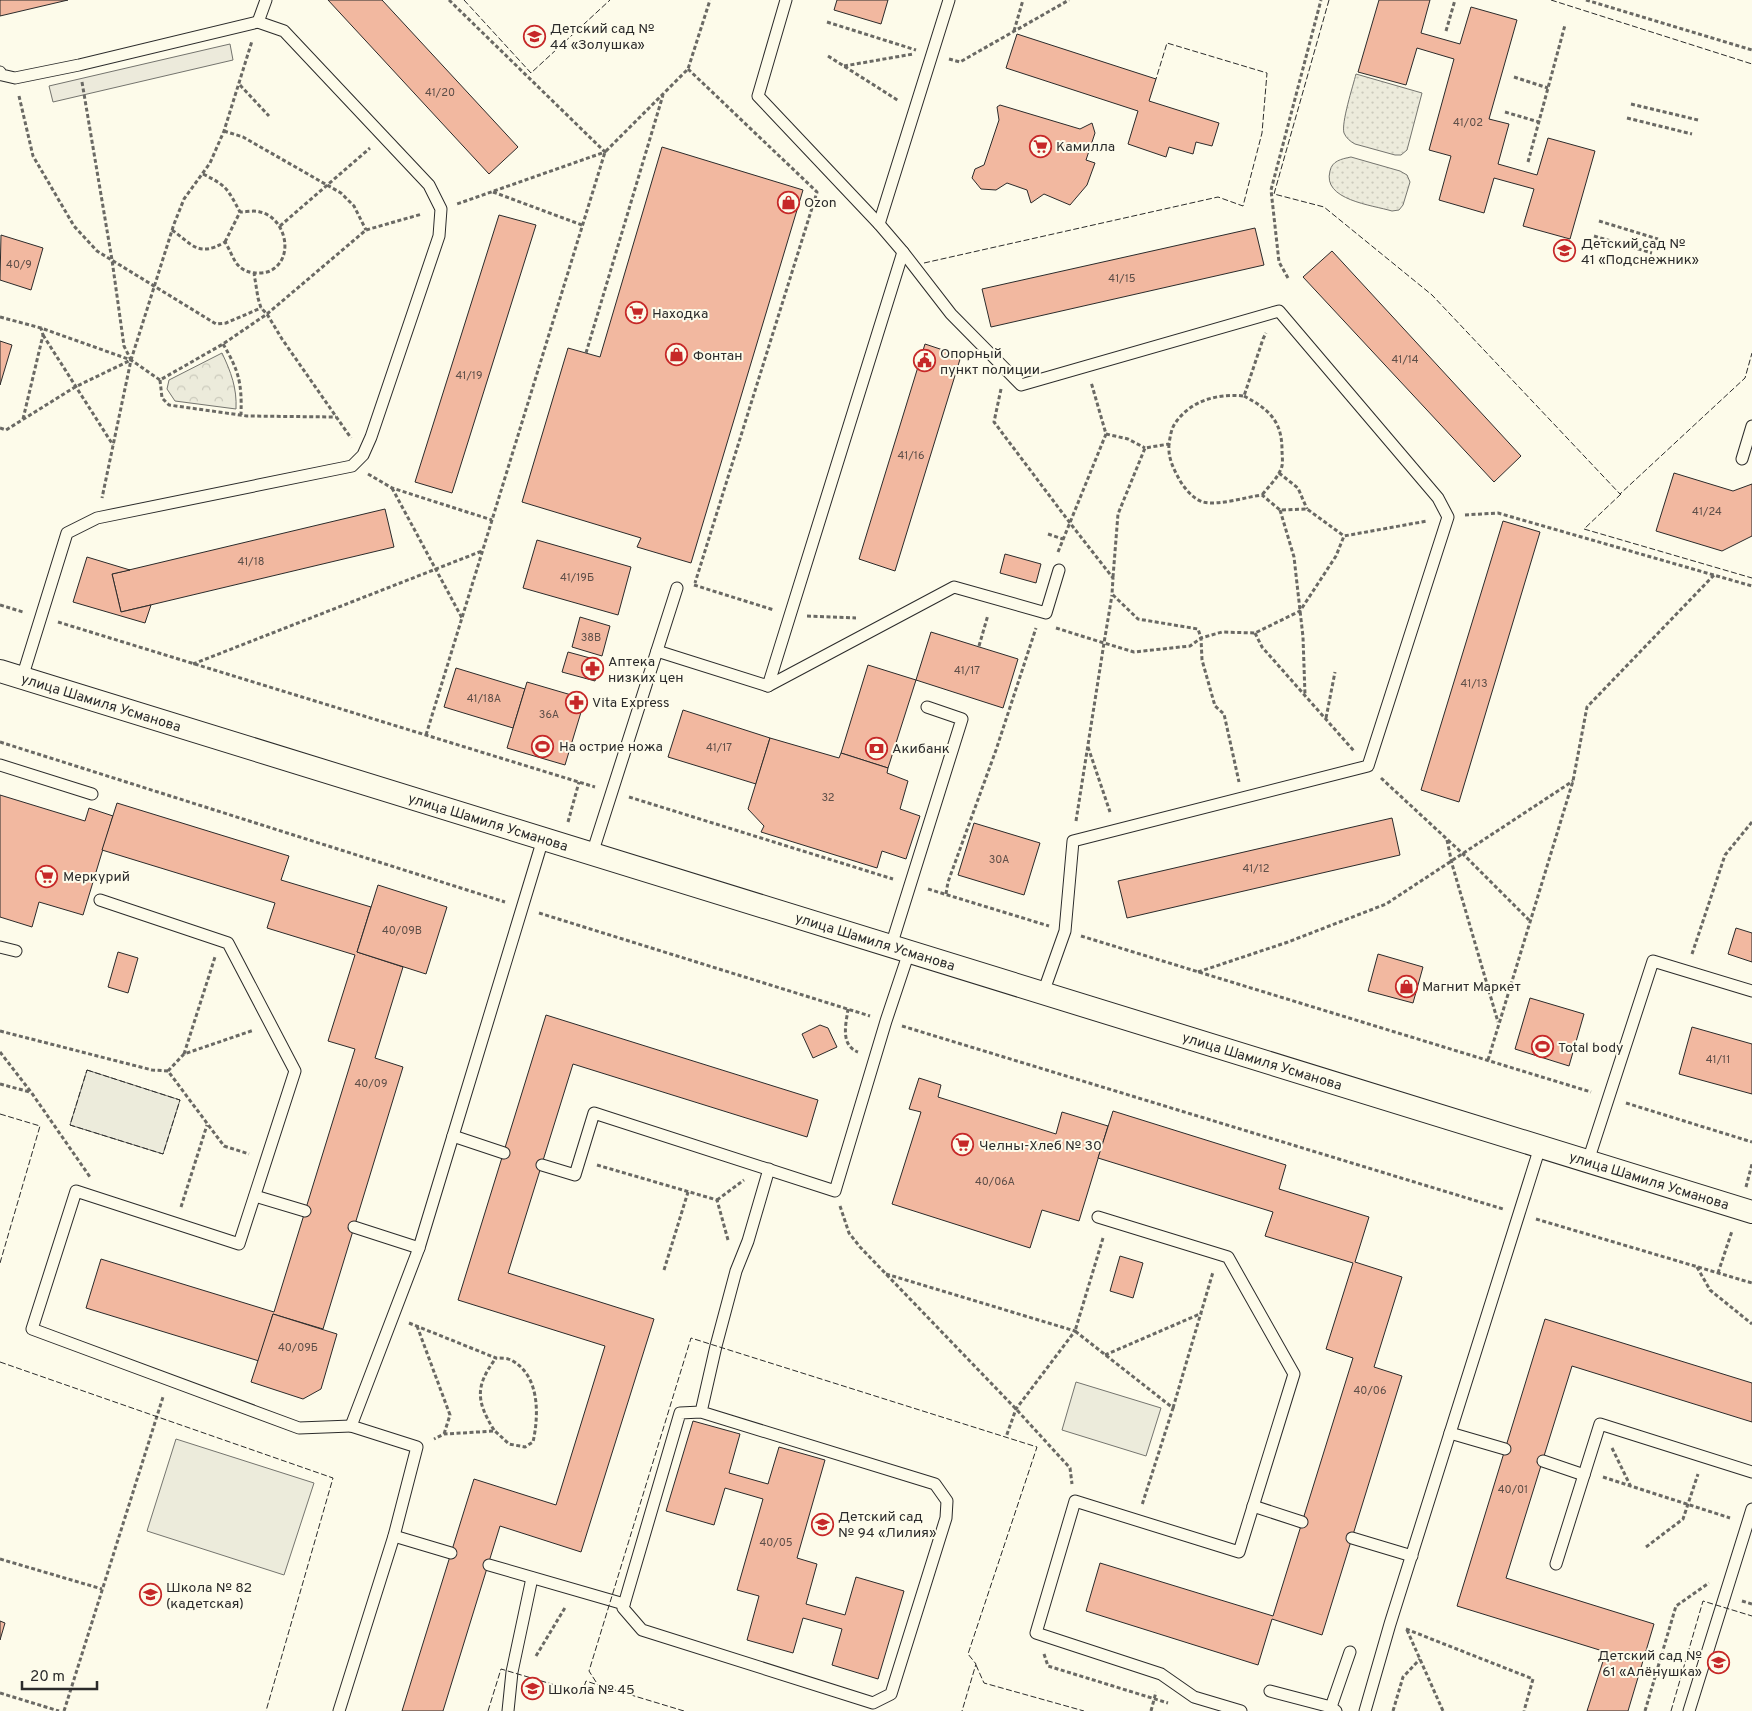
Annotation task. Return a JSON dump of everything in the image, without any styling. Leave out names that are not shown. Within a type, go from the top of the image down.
[{"type":"street","name":"улица Шамиля Усманова","points":[[0,671],[1752,1212]]},
{"type":"lane","points":[[258,22],[266,0]]},
{"type":"lane","points":[[786,0],[758,96],[879,224],[951,314],[1021,386],[1279,311],[1438,498],[1448,517],[1368,766],[1073,841],[1065,931],[1043,993]]},
{"type":"lane","points":[[879,224],[949,0]]},
{"type":"lane","points":[[0,72],[2,75],[15,78],[79,65],[258,22],[284,31],[429,185],[442,209],[438,236],[371,437],[363,455],[352,466],[97,518],[68,534],[22,678]]},
{"type":"lane","points":[[768,686],[903,252]]},
{"type":"lane","points":[[1742,459],[1752,426]]},
{"type":"lane","points":[[657,651],[768,686],[954,588],[992,598],[1040,617],[1046,613],[1059,570]]},
{"type":"lane","points":[[592,854],[677,588]]},
{"type":"lane","points":[[542,1165],[575,1176],[594,1113],[835,1191],[875,1059],[900,949],[910,884],[962,719],[927,708]]},
{"type":"lane","points":[[0,765],[92,794]]},
{"type":"lane","points":[[351,1426],[419,1248],[543,839]]},
{"type":"lane","points":[[100,900],[228,943],[295,1071],[239,1244],[76,1191],[32,1329],[299,1428],[351,1426],[417,1447],[394,1536],[339,1711]]},
{"type":"lane","points":[[0,947],[16,951]]},
{"type":"lane","points":[[1588,1162],[1653,961],[1752,991]]},
{"type":"lane","points":[[453,1136],[504,1153]]},
{"type":"lane","points":[[1365,1711],[1390,1624],[1540,1147]]},
{"type":"lane","points":[[701,1412],[716,1346],[736,1271],[748,1241],[765,1168]]},
{"type":"lane","points":[[255,1196],[305,1211]]},
{"type":"lane","points":[[1103,1219],[1228,1257],[1294,1374],[1239,1552],[1075,1502],[1036,1634],[1161,1674],[1194,1697],[1241,1711]]},
{"type":"lane","points":[[354,1227],[419,1248]]},
{"type":"lane","points":[[701,1412],[935,1484],[947,1501],[946,1518],[891,1694],[873,1704],[642,1630],[623,1608],[680,1413],[701,1412]]},
{"type":"lane","points":[[1556,1564],[1600,1424],[1752,1472]]},
{"type":"lane","points":[[1450,1433],[1505,1449]]},
{"type":"lane","points":[[1543,1461],[1584,1473]]},
{"type":"lane","points":[[1253,1506],[1302,1522]]},
{"type":"lane","points":[[1689,1711],[1752,1509]]},
{"type":"lane","points":[[394,1536],[451,1553]]},
{"type":"lane","points":[[1352,1538],[1412,1556]]},
{"type":"lane","points":[[489,1565],[624,1604]]},
{"type":"lane","points":[[508,1711],[512,1672],[532,1578]]},
{"type":"lane","points":[[1270,1691],[1334,1709],[1350,1652]]},
{"type":"path","points":[[449,0],[605,152]]},
{"type":"path","points":[[160,380],[223,344],[267,314],[366,230],[442,209],[605,152],[688,69],[710,0]]},
{"type":"path","points":[[1014,31],[1024,0]]},
{"type":"path","points":[[1288,278],[1279,262],[1271,190],[1321,0]]},
{"type":"path","points":[[1446,32],[1455,0]]},
{"type":"path","points":[[1586,0],[1752,50]]},
{"type":"path","points":[[97,518],[131,360],[172,230],[184,199],[210,164],[224,131],[258,22]]},
{"type":"path","points":[[1528,162],[1565,25]]},
{"type":"path","points":[[844,66],[924,53]]},
{"type":"path","points":[[828,56],[914,110]]},
{"type":"path","points":[[79,65],[112,260],[124,346],[131,360]]},
{"type":"path","points":[[688,69],[817,192],[691,594]]},
{"type":"path","points":[[1514,77],[1548,88]]},
{"type":"path","points":[[15,78],[33,156],[74,226],[97,251],[216,324],[226,323],[261,308]]},
{"type":"path","points":[[239,84],[269,116]]},
{"type":"path","points":[[586,353],[664,94]]},
{"type":"path","points":[[1631,104],[1698,120]]},
{"type":"path","points":[[1505,112],[1539,122]]},
{"type":"path","points":[[1627,118],[1692,134]]},
{"type":"path","points":[[224,131],[242,137],[341,193],[354,206],[366,230]]},
{"type":"path","points":[[280,226],[383,137]]},
{"type":"path","points":[[426,735],[605,152]]},
{"type":"path","points":[[203,174],[222,184],[230,193],[240,212]]},
{"type":"path","points":[[492,191],[582,225]]},
{"type":"path","points":[[225,242],[230,255],[237,265],[246,272],[254,274],[270,271],[279,264],[286,248],[280,226],[272,217],[260,212],[240,212]]},
{"type":"path","points":[[172,230],[186,243],[198,248],[216,247],[225,242],[240,212]]},
{"type":"path","points":[[1599,221],[1658,238]]},
{"type":"path","points":[[1594,236],[1652,253]]},
{"type":"path","points":[[254,274],[261,308],[267,314],[282,339],[363,455]]},
{"type":"path","points":[[1244,396],[1262,339],[1279,311]]},
{"type":"path","points":[[0,317],[41,328],[131,360],[160,380],[162,398],[169,405],[241,415],[337,417]]},
{"type":"path","points":[[41,328],[43,335],[113,446]]},
{"type":"path","points":[[23,419],[43,335]]},
{"type":"path","points":[[223,344],[235,364],[242,392],[241,415]]},
{"type":"path","points":[[0,428],[6,430],[75,387],[131,360]]},
{"type":"path","points":[[1059,570],[1053,563],[1106,434],[1087,367]]},
{"type":"path","points":[[1005,369],[994,422],[1113,578]]},
{"type":"path","points":[[1230,394],[1244,396],[1261,405],[1271,414],[1278,427],[1282,443],[1282,466],[1262,495],[1221,502],[1203,502],[1189,493],[1180,481],[1168,454],[1169,444],[1173,426],[1189,407],[1216,396],[1230,394]]},
{"type":"path","points":[[1106,434],[1128,440],[1144,448],[1169,444]]},
{"type":"path","points":[[1073,841],[1112,594],[1118,514],[1144,448]]},
{"type":"path","points":[[352,466],[392,488],[492,520]]},
{"type":"path","points":[[1278,473],[1298,488],[1307,509],[1344,536],[1448,517],[1498,513],[1752,586]]},
{"type":"path","points":[[392,488],[462,619]]},
{"type":"path","points":[[1262,495],[1280,510],[1294,558],[1303,636],[1305,696]]},
{"type":"path","points":[[1280,510],[1307,509]]},
{"type":"path","points":[[1048,534],[1063,539]]},
{"type":"path","points":[[946,894],[948,882],[996,750],[1040,617],[1104,643],[1134,652],[1190,646],[1201,638],[1222,632],[1255,633],[1300,611],[1336,556],[1344,536]]},
{"type":"path","points":[[192,664],[482,551]]},
{"type":"path","points":[[1488,1060],[1529,920],[1573,781],[1588,707],[1714,575]]},
{"type":"path","points":[[1112,594],[1138,619],[1198,629],[1201,638],[1202,660],[1214,706],[1224,714],[1243,798]]},
{"type":"path","points":[[979,646],[992,598]]},
{"type":"path","points":[[0,604],[1752,1142]]},
{"type":"path","points":[[1255,633],[1262,647],[1368,766],[1462,853],[1529,920]]},
{"type":"path","points":[[1326,719],[1335,672]]},
{"type":"path","points":[[1088,745],[1116,830]]},
{"type":"path","points":[[1198,972],[1288,942],[1386,904],[1573,781]]},
{"type":"path","points":[[1686,971],[1725,854],[1752,822]]},
{"type":"path","points":[[1447,840],[1498,1024]]},
{"type":"path","points":[[168,1071],[184,1054],[221,940]]},
{"type":"path","points":[[848,1009],[844,1036],[853,1050],[875,1059]]},
{"type":"path","points":[[184,1054],[270,1024]]},
{"type":"path","points":[[0,1031],[152,1070],[168,1071]]},
{"type":"path","points":[[0,1052],[31,1092],[107,1202]]},
{"type":"path","points":[[168,1071],[224,1146],[266,1160]]},
{"type":"path","points":[[0,1084],[31,1092]]},
{"type":"path","points":[[175,1224],[207,1124]]},
{"type":"path","points":[[580,1159],[717,1200],[765,1168]]},
{"type":"path","points":[[835,1191],[849,1233],[860,1247],[1070,1468],[1075,1502]]},
{"type":"path","points":[[664,1270],[688,1192]]},
{"type":"path","points":[[717,1200],[736,1271]]},
{"type":"path","points":[[1006,1437],[1016,1409],[1075,1332],[1103,1219]]},
{"type":"path","points":[[1137,1520],[1212,1281],[1217,1254]]},
{"type":"path","points":[[1696,1266],[1710,1290],[1752,1324]]},
{"type":"path","points":[[886,1274],[1075,1332],[1173,1408]]},
{"type":"path","points":[[1104,1355],[1202,1313]]},
{"type":"path","points":[[393,1317],[496,1358],[510,1359],[525,1370],[531,1381],[535,1396],[537,1423],[533,1442],[525,1448],[509,1444],[495,1431],[484,1415],[480,1397],[480,1386],[485,1373],[496,1358]]},
{"type":"path","points":[[417,1326],[450,1415],[444,1434]]},
{"type":"path","points":[[64,1711],[169,1380]]},
{"type":"path","points":[[1600,1424],[1630,1486]]},
{"type":"path","points":[[417,1447],[444,1434],[495,1431]]},
{"type":"path","points":[[1646,1547],[1683,1519],[1703,1457]]},
{"type":"path","points":[[1584,1473],[1747,1524]]},
{"type":"path","points":[[0,1558],[102,1588]]},
{"type":"path","points":[[1645,1711],[1676,1606],[1715,1579]]},
{"type":"path","points":[[512,1672],[529,1667],[575,1590]]},
{"type":"path","points":[[1390,1624],[1533,1679],[1524,1711]]},
{"type":"path","points":[[1407,1630],[1443,1711]]},
{"type":"path","points":[[1036,1634],[1048,1666],[1170,1704]]},
{"type":"path","points":[[1393,1711],[1403,1676],[1420,1660]]},
{"type":"path","points":[[0,1693],[59,1711]]},
{"type":"green space","points":[[1356,74],[1422,93],[1407,150],[1401,155],[1355,144],[1345,135],[1344,121]]},
{"type":"green space","points":[[1351,157],[1400,171],[1407,175],[1410,182],[1403,205],[1399,210],[1392,211],[1350,200],[1334,189],[1330,181],[1331,168],[1337,161]]},
{"type":"green space","points":[[222,353],[233,380],[236,394],[236,409],[175,401],[167,389],[169,380]]},
{"type":"green space","points":[[87,1070],[180,1100],[163,1154],[70,1125]]},
{"type":"green space","points":[[1076,1382],[1161,1408],[1146,1456],[1062,1430]]},
{"type":"green space","points":[[176,1439],[314,1483],[284,1575],[147,1531]]},
{"type":"shaded area","points":[[230,44],[233,60],[53,102],[49,86]]},
{"type":"building","points":[[0,0],[68,0],[0,16]]},
{"type":"building","points":[[328,0],[382,0],[518,147],[489,174]]},
{"type":"building","points":[[837,0],[888,0],[881,24],[834,10]]},
{"type":"building","points":[[1379,0],[1430,0],[1421,33],[1460,44],[1471,7],[1517,20],[1489,119],[1509,124],[1498,164],[1537,175],[1548,138],[1595,151],[1570,239],[1523,226],[1534,189],[1494,178],[1484,213],[1439,200],[1451,156],[1429,150],[1454,59],[1417,48],[1406,85],[1358,72]]},
{"type":"building","points":[[1017,34],[1156,79],[1149,101],[1219,123],[1212,146],[1196,142],[1193,154],[1169,147],[1166,157],[1128,144],[1138,111],[1006,68]]},
{"type":"building","name":"Камилла","points":[[1000,105],[1080,129],[1092,123],[1095,133],[1086,160],[1095,163],[1087,185],[1070,205],[1044,194],[1031,203],[1027,190],[1007,183],[996,190],[981,189],[972,178],[975,169],[984,165],[999,120],[997,107]]},
{"type":"building","name":"Фонтан","points":[[662,147],[803,190],[691,563],[637,547],[641,538],[522,502],[568,348],[600,357]]},
{"type":"building","points":[[499,215],[536,225],[452,493],[415,482]]},
{"type":"building","points":[[1255,228],[1264,265],[991,327],[982,289]]},
{"type":"building","points":[[1,235],[43,248],[31,290],[0,280]]},
{"type":"building","points":[[1332,251],[1521,456],[1494,482],[1303,277]]},
{"type":"building","points":[[0,341],[12,345],[0,385]]},
{"type":"building","points":[[925,344],[961,356],[895,571],[859,559]]},
{"type":"building","points":[[1674,473],[1733,491],[1752,484],[1752,536],[1722,551],[1656,531]]},
{"type":"building","points":[[385,509],[394,547],[121,612],[112,574]]},
{"type":"building","points":[[1503,521],[1540,532],[1459,802],[1421,790]]},
{"type":"building","points":[[537,540],[631,567],[618,615],[523,588]]},
{"type":"building","points":[[1005,554],[1041,564],[1036,583],[1000,573]]},
{"type":"building","points":[[87,557],[130,570],[112,574],[121,612],[151,605],[145,623],[73,602]]},
{"type":"building","points":[[580,617],[610,626],[602,656],[572,647]]},
{"type":"building","points":[[931,632],[1018,659],[1003,708],[916,680]]},
{"type":"building","points":[[568,652],[601,661],[595,681],[562,672]]},
{"type":"building","points":[[868,665],[916,680],[888,768],[841,753]]},
{"type":"building","points":[[456,668],[525,689],[513,728],[444,707]]},
{"type":"building","points":[[527,682],[585,699],[565,765],[507,748]]},
{"type":"building","points":[[683,710],[770,738],[756,784],[668,757]]},
{"type":"building","points":[[770,738],[839,758],[841,753],[888,768],[887,773],[908,781],[900,809],[920,816],[906,859],[882,851],[877,868],[761,832],[764,826],[748,809]]},
{"type":"building","name":"Меркурий","points":[[0,795],[85,821],[89,808],[113,816],[83,915],[39,902],[32,927],[0,917]]},
{"type":"building","points":[[117,803],[289,856],[281,880],[371,907],[357,952],[403,967],[375,1058],[403,1067],[323,1329],[273,1314],[259,1361],[86,1308],[101,1259],[274,1312],[355,1049],[328,1041],[355,955],[267,928],[275,903],[102,850]]},
{"type":"building","points":[[1392,818],[1400,855],[1127,918],[1118,881]]},
{"type":"building","points":[[974,823],[1040,843],[1024,895],[958,875]]},
{"type":"building","points":[[378,885],[447,907],[426,974],[357,952]]},
{"type":"building","points":[[1736,928],[1752,933],[1752,962],[1728,954]]},
{"type":"building","points":[[118,952],[138,958],[128,993],[108,987]]},
{"type":"building","points":[[1378,954],[1423,967],[1413,1003],[1368,991]]},
{"type":"building","points":[[1530,998],[1584,1014],[1569,1066],[1515,1049]]},
{"type":"building","points":[[546,1015],[818,1100],[807,1137],[573,1064],[508,1273],[654,1319],[581,1552],[500,1526],[443,1711],[402,1711],[474,1479],[556,1505],[605,1346],[458,1300]]},
{"type":"building","points":[[820,1025],[828,1028],[837,1047],[813,1058],[802,1034]]},
{"type":"building","points":[[1692,1027],[1752,1044],[1752,1094],[1679,1074]]},
{"type":"building","points":[[919,1078],[941,1085],[938,1097],[1056,1134],[1062,1112],[1108,1126],[1079,1221],[1042,1210],[1030,1248],[892,1204],[921,1112],[909,1109]]},
{"type":"building","points":[[1113,1111],[1286,1165],[1279,1189],[1369,1217],[1355,1262],[1402,1277],[1374,1367],[1402,1376],[1322,1635],[1272,1619],[1258,1665],[1086,1611],[1100,1563],[1273,1616],[1353,1358],[1326,1349],[1353,1263],[1265,1236],[1273,1212],[1098,1158]]},
{"type":"building","points":[[1120,1256],[1143,1263],[1133,1298],[1110,1291]]},
{"type":"building","points":[[273,1314],[337,1334],[321,1389],[303,1399],[251,1382]]},
{"type":"building","points":[[1545,1319],[1752,1383],[1752,1422],[1572,1366],[1506,1578],[1654,1624],[1628,1711],[1587,1711],[1606,1652],[1457,1606]]},
{"type":"building","points":[[693,1421],[740,1434],[729,1473],[768,1484],[779,1447],[825,1460],[797,1558],[817,1564],[806,1604],[845,1615],[856,1577],[904,1591],[878,1679],[832,1665],[842,1629],[803,1618],[793,1653],[747,1640],[759,1596],[737,1590],[763,1499],[725,1488],[714,1525],[666,1511]]},
{"type":"building","points":[[0,1621],[5,1623],[0,1640]]},
{"type":"fence","points":[[464,0],[531,73],[610,0]]},
{"type":"fence","points":[[1329,0],[1274,194],[1324,207],[1432,295],[1620,494],[1745,378],[1752,353]]},
{"type":"fence","points":[[1551,0],[1752,64]]},
{"type":"fence","points":[[924,263],[1218,197],[1243,206],[1262,133],[1267,73],[1167,43],[1156,79]]},
{"type":"fence","points":[[1621,494],[1584,529],[1752,578]]},
{"type":"fence","points":[[87,1070],[180,1100],[163,1154],[70,1125],[87,1070]]},
{"type":"fence","points":[[0,1114],[40,1126],[0,1263]]},
{"type":"fence","points":[[684,1711],[598,1685],[589,1671],[691,1338],[1037,1447],[968,1654],[976,1664],[962,1711]]},
{"type":"fence","points":[[0,1362],[333,1478],[266,1711]]},
{"type":"fence","points":[[1671,1711],[1703,1601],[1752,1616]]},
{"type":"fence","points":[[976,1665],[984,1683],[1084,1711]]},
{"type":"fence","points":[[488,1711],[501,1669],[582,1693],[586,1681],[598,1685]]},
{"type":"place","name":"Детский сад № 44 «Золушка»","points":[[534,36]]},
{"type":"place","name":"Камилла","points":[[1040,146]]},
{"type":"place","name":"Ozon","points":[[788,202]]},
{"type":"place","name":"Детский сад № 41 «Подснежник»","points":[[1565,251]]},
{"type":"place","name":"Находка","points":[[636,313]]},
{"type":"place","name":"Фонтан","points":[[677,355]]},
{"type":"place","name":"Опорный пункт полиции","points":[[924,361]]},
{"type":"place","name":"Аптека низких цен","points":[[592,669]]},
{"type":"place","name":"Vita Express","points":[[576,702]]},
{"type":"place","name":"На острие ножа","points":[[543,746]]},
{"type":"place","name":"Акибанк","points":[[876,748]]},
{"type":"place","name":"Меркурий","points":[[47,876]]},
{"type":"place","name":"Магнит Маркет","points":[[1406,986]]},
{"type":"place","name":"Total body","points":[[1542,1047]]},
{"type":"place","name":"Челны-Хлеб № 30","points":[[963,1145]]},
{"type":"place","name":"Детский сад № 94 «Лилия»","points":[[822,1524]]},
{"type":"place","name":"Школа № 82 (кадетская)","points":[[150,1595]]},
{"type":"place","name":"Детский сад № 61 «Алёнушка»","points":[[1718,1663]]},
{"type":"place","name":"Школа № 45","points":[[532,1689]]}]
